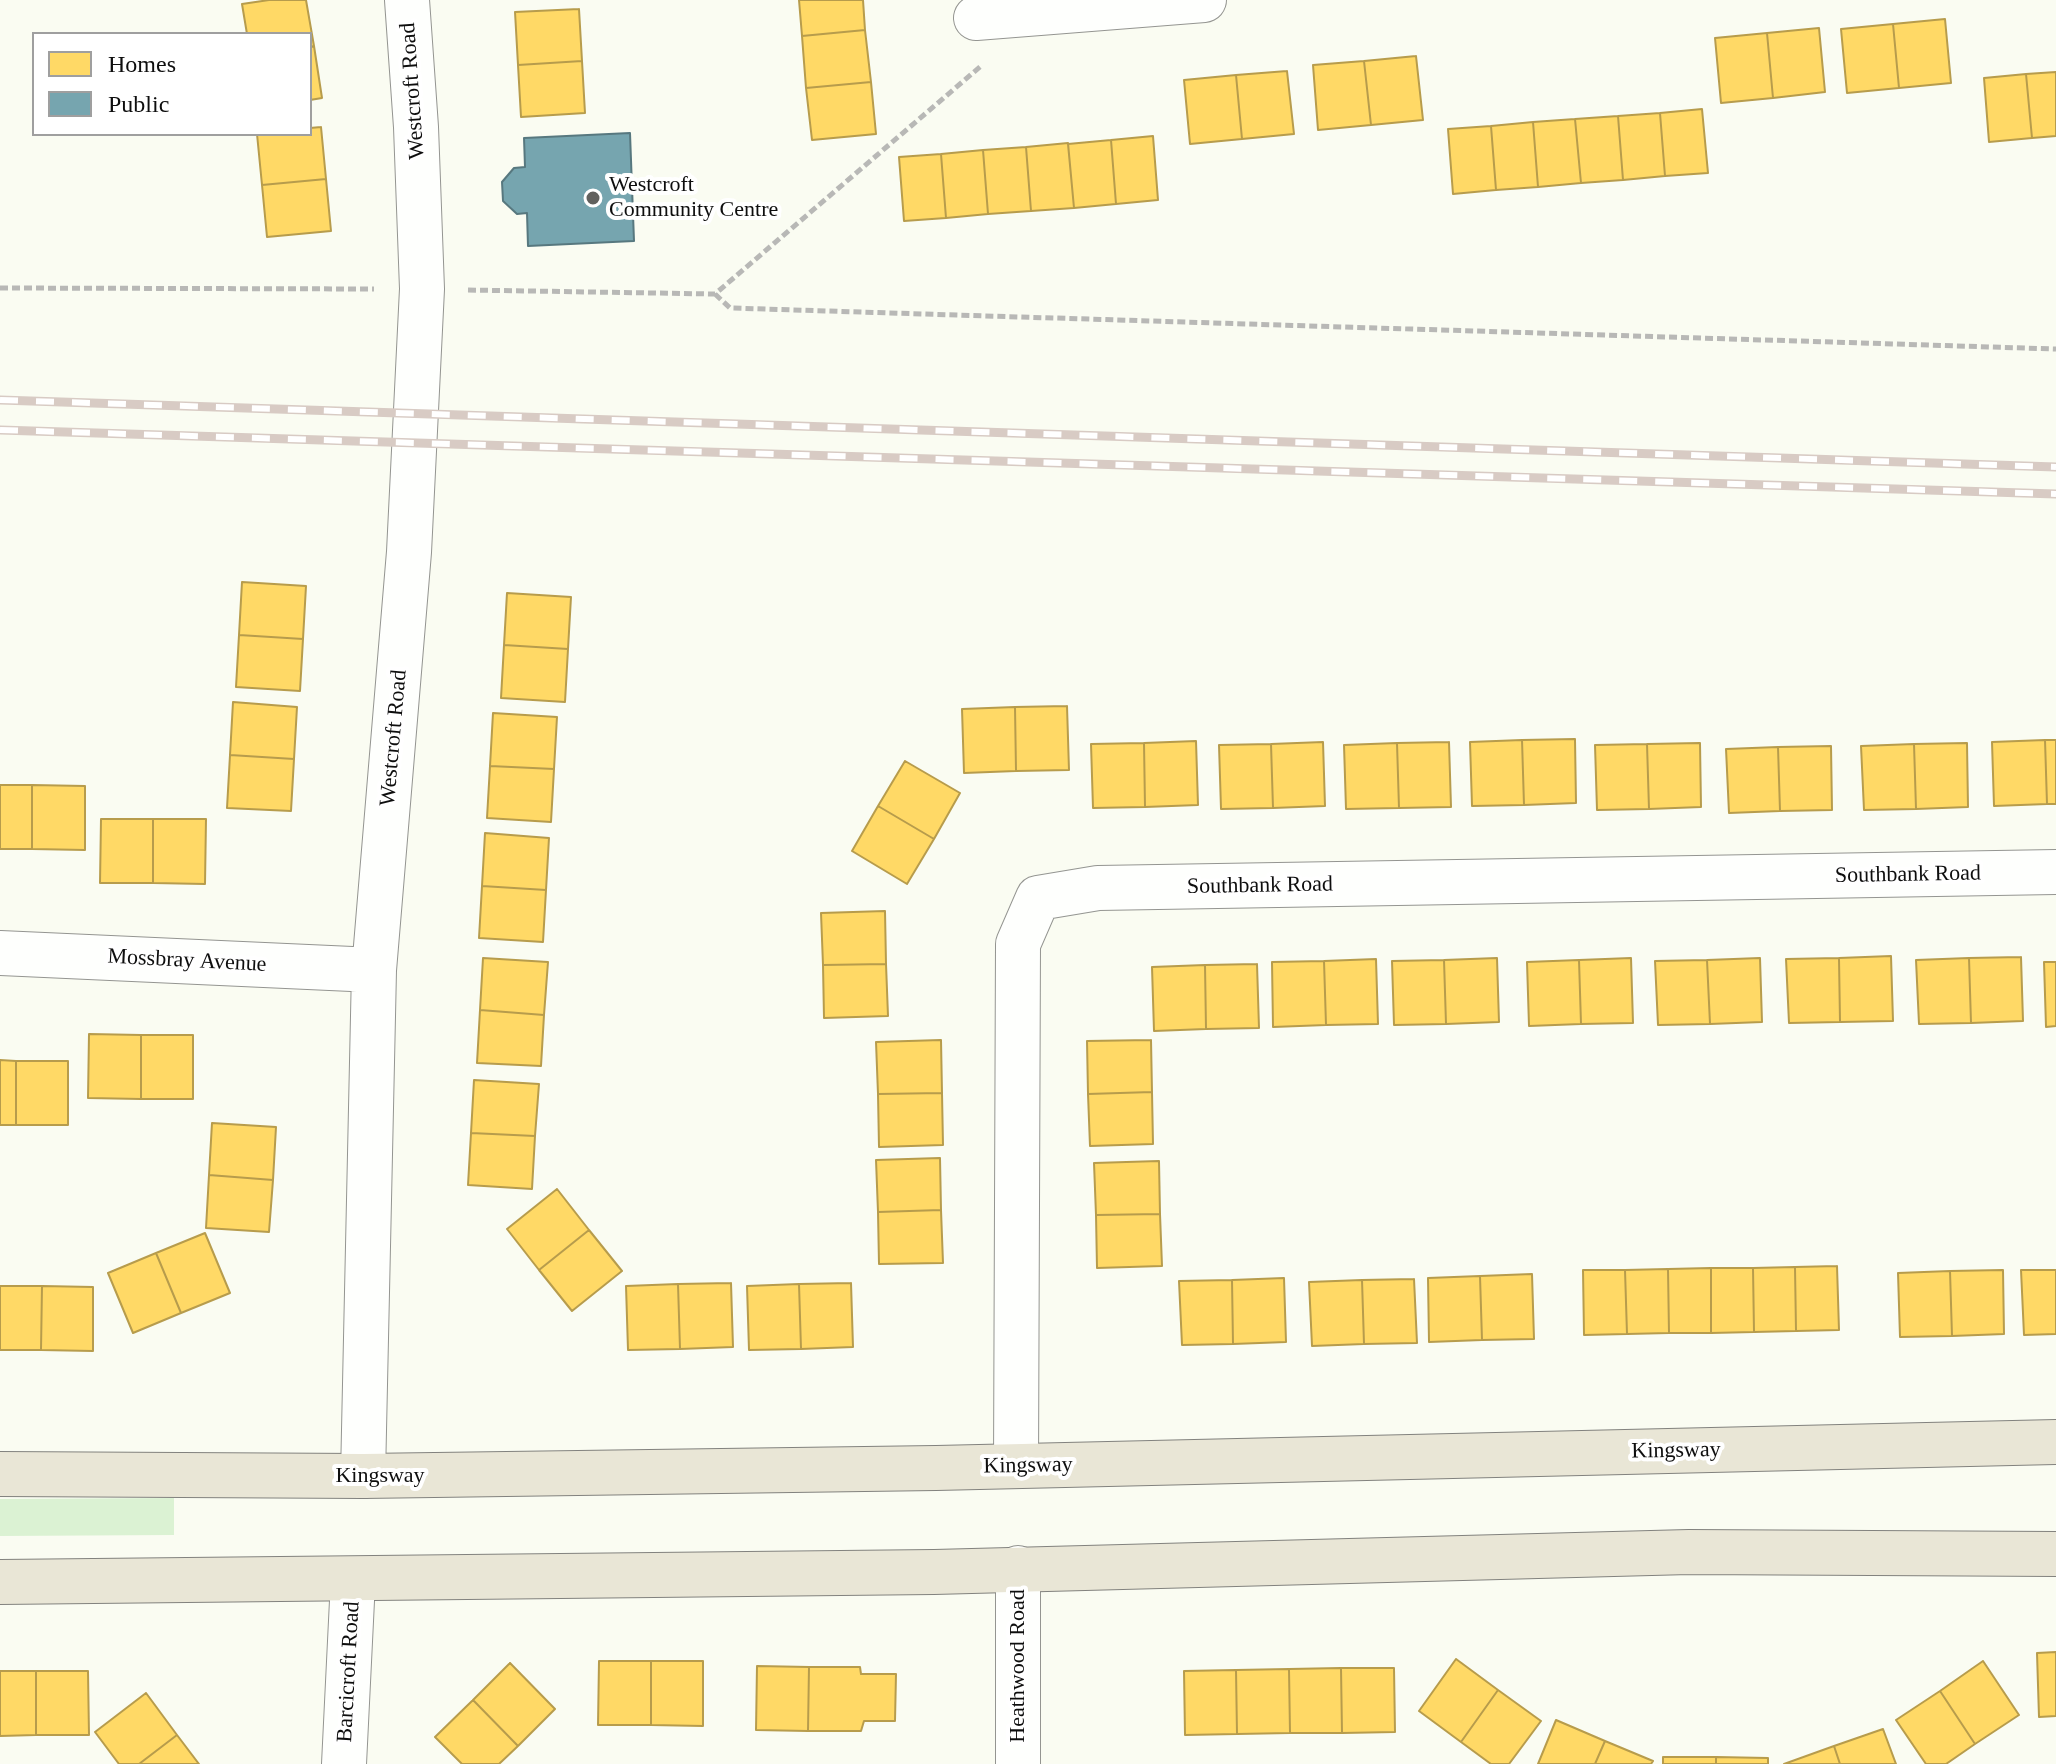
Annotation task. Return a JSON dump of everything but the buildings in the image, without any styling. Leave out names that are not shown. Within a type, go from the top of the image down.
[{"type":"highway","name":"Kingsway","points":[[0,1474],[363,1476],[1016,1466],[2056,1442]]},
{"type":"highway","points":[[0,1582],[934,1572],[1689,1552],[2056,1554]]},
{"type":"street","name":"Westcroft Road","points":[[363,1476],[374,970],[409,552],[422,289],[416,127],[407,0]]},
{"type":"street","points":[[976,18],[1204,0]]},
{"type":"street","name":"Southbank Road","points":[[1016,1466],[1018,944],[1038,898],[1098,888],[2056,872]]},
{"type":"street","name":"Mossbray Avenue","points":[[0,953],[374,970]]},
{"type":"street","name":"Heathwood Road","points":[[1018,1568],[1018,1764]]},
{"type":"street","name":"Barcicroft Road","points":[[344,1764],[353,1580]]},
{"type":"path","points":[[0,288],[422,289],[715,294],[981,66]]},
{"type":"path","points":[[715,294],[730,308],[2056,349]]},
{"type":"green space","points":[[174,1498],[174,1535],[0,1536],[0,1499]]},
{"type":"railway","points":[[0,400],[2056,467]]},
{"type":"railway","points":[[0,430],[2056,494]]},
{"type":"place","name":"Westcroft Community Centre","points":[[593,198]]}]
